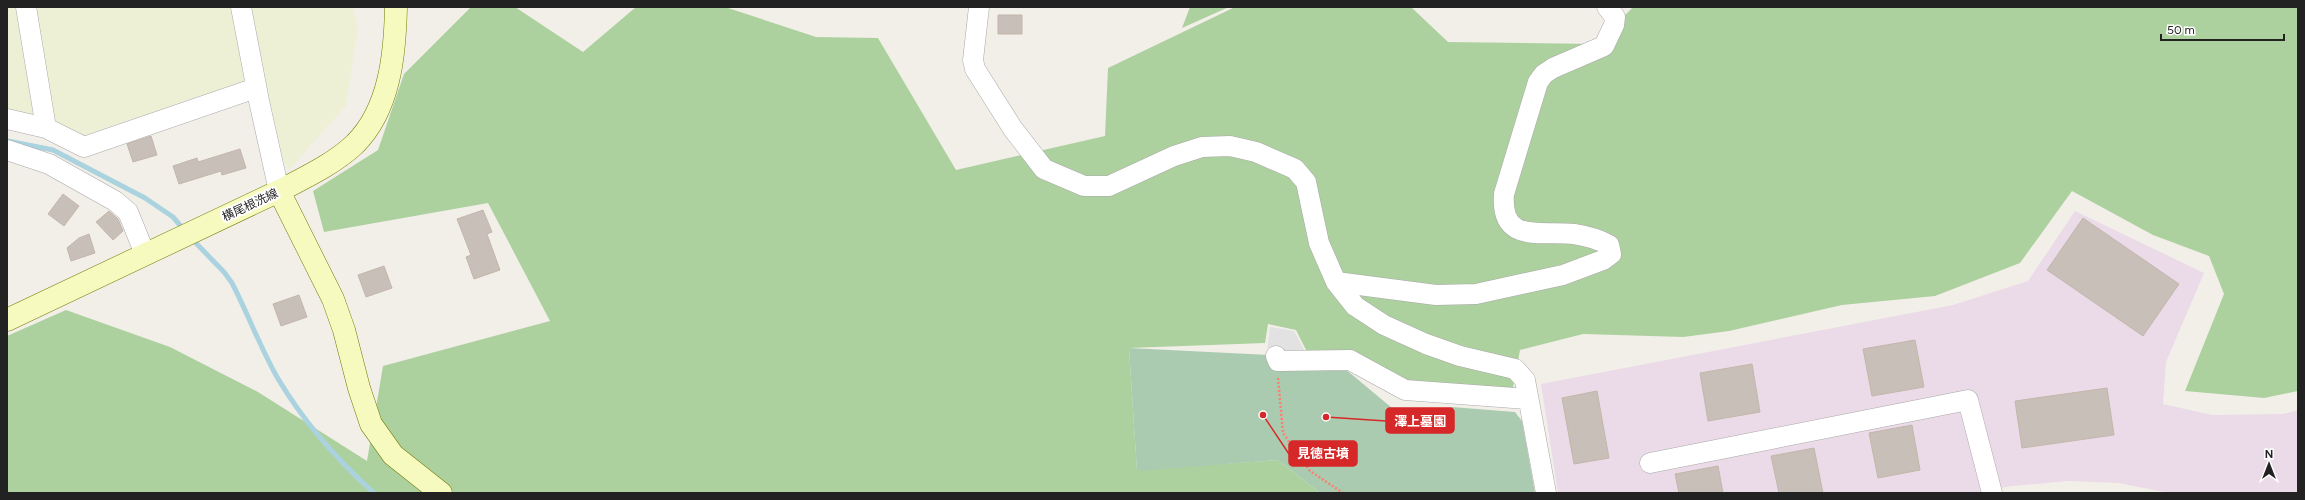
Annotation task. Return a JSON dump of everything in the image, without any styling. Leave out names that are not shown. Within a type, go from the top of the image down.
[{"type":"main road","name":"横尾根洗線","points":[[7,320],[279,191],[337,158],[355,144],[368,128],[386,89],[395,46],[396,7]]},
{"type":"main road","points":[[279,191],[333,299],[344,330],[359,388],[371,424],[393,455],[441,493]]},
{"type":"street","points":[[26,7],[46,128]]},
{"type":"street","points":[[241,7],[256,88],[279,191]]},
{"type":"street","points":[[979,7],[973,60],[976,69],[1009,123],[1044,169],[1064,179],[1093,188],[1109,186],[1123,181],[1174,156],[1202,148],[1230,146],[1276,159],[1295,168],[1306,182],[1319,243],[1336,282],[1355,306],[1384,325],[1426,344],[1460,356],[1515,369],[1525,380],[1546,493]]},
{"type":"street","points":[[1336,282],[1436,295],[1476,294],[1563,275],[1603,260],[1611,254],[1609,245],[1597,238],[1573,234],[1527,234],[1510,225],[1504,214],[1503,205],[1504,194],[1538,82],[1544,74],[1553,68],[1604,46],[1614,25],[1615,17],[1607,7]]},
{"type":"street","points":[[7,119],[46,128],[84,147],[256,88]]},
{"type":"street","points":[[7,150],[49,164],[115,201],[128,212],[145,254]]},
{"type":"street","points":[[1277,359],[1350,360],[1405,390],[1528,399]]},
{"type":"street","points":[[1650,463],[1968,400],[1992,493]]},
{"type":"path","points":[[1277,359],[1278,397],[1282,433],[1310,471],[1343,493]]},
{"type":"shaded area","points":[[2075,211],[2204,273],[2166,362],[2163,404],[2212,415],[2283,414],[2298,410],[2298,493],[2170,493],[2118,483],[2069,481],[2011,486],[1974,493],[1558,493],[1541,384],[1953,305],[2028,281]]},
{"type":"shaded area","points":[[1270,327],[1294,331],[1306,353],[1272,357],[1267,350]]},
{"type":"green space","points":[[7,7],[353,7],[358,28],[346,106],[289,170],[241,82],[85,135],[7,114]]},
{"type":"green space","points":[[471,7],[515,7],[583,52],[636,7],[725,7],[816,37],[878,38],[956,170],[1105,136],[1108,68],[1235,7],[1411,7],[1448,42],[1597,44],[1633,7],[2298,7],[2298,391],[2264,398],[2185,391],[2224,294],[2209,256],[2153,235],[2072,191],[2020,263],[1935,296],[1842,305],[1729,331],[1683,337],[1583,334],[1520,350],[1512,393],[1408,385],[1307,352],[1296,330],[1268,324],[1265,343],[1129,348],[1137,470],[1278,460],[1320,493],[7,493],[7,336],[66,310],[170,347],[258,392],[367,461],[383,366],[550,321],[488,203],[324,232],[313,191],[378,150],[404,74]]},
{"type":"green space","points":[[1190,7],[1229,7],[1182,28]]},
{"type":"green space","points":[[1129,348],[1269,355],[1272,369],[1344,368],[1398,413],[1444,411],[1452,407],[1515,412],[1522,421],[1535,493],[1320,493],[1278,460],[1137,471]]},
{"type":"building","points":[[998,15],[1022,15],[1022,34],[998,34]]},
{"type":"building","points":[[151,136],[157,155],[133,162],[127,144]]},
{"type":"building","points":[[240,149],[246,168],[222,175],[221,171],[179,184],[173,166],[197,158],[198,162]]},
{"type":"building","points":[[63,194],[79,206],[64,226],[48,214]]},
{"type":"building","points":[[483,210],[492,232],[487,234],[500,270],[474,279],[466,257],[471,255],[457,219]]},
{"type":"building","points":[[109,211],[118,219],[123,231],[113,240],[96,222]]},
{"type":"building","points":[[2083,218],[2179,284],[2143,336],[2047,270]]},
{"type":"building","points":[[89,234],[95,253],[71,261],[67,248],[79,238]]},
{"type":"building","points":[[384,266],[392,288],[366,297],[358,275]]},
{"type":"building","points":[[299,295],[307,317],[281,326],[273,304]]},
{"type":"building","points":[[1915,340],[1924,387],[1872,396],[1863,349]]},
{"type":"building","points":[[1752,364],[1760,412],[1708,421],[1700,373]]},
{"type":"building","points":[[2107,388],[2114,435],[2022,448],[2015,401]]},
{"type":"building","points":[[1597,391],[1609,458],[1574,464],[1562,398]]},
{"type":"building","points":[[1912,425],[1920,470],[1878,478],[1869,433]]},
{"type":"building","points":[[1814,448],[1823,493],[1779,493],[1771,456]]},
{"type":"building","points":[[1718,466],[1723,493],[1679,493],[1675,474]]},
{"type":"waterway","points":[[8,141],[53,150],[145,198],[173,217],[185,231]]},
{"type":"waterway","points":[[191,238],[224,272],[232,283],[271,366],[298,409],[333,453],[374,493]]},
{"type":"place","name":"見徳古墳","points":[[1263,415]]},
{"type":"place","name":"澤上墓園","points":[[1326,417]]}]
